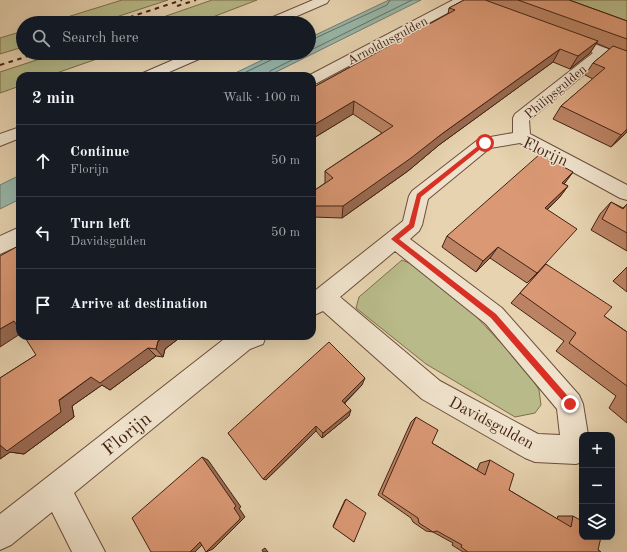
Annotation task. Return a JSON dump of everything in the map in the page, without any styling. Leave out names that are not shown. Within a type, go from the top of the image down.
[{"type":"street","points":[[286,16],[323,0]]},
{"type":"street","name":"Arnoldusgulden","points":[[316,78],[466,1]]},
{"type":"street","points":[[552,33],[627,61]]},
{"type":"street","name":"Philipsgulden","points":[[522,137],[521,118],[603,52]]},
{"type":"street","points":[[157,72],[185,60]]},
{"type":"street","points":[[0,140],[16,134]]},
{"type":"street","name":"Florijn","points":[[318,302],[412,225],[419,196],[485,143],[522,137],[627,193]]},
{"type":"street","points":[[0,246],[16,237]]},
{"type":"street","name":"Davidsgulden","points":[[318,302],[431,390],[535,448],[576,450],[570,404],[494,316],[394,239]]},
{"type":"street","name":"Florijn","points":[[0,534],[244,340]]},
{"type":"street","points":[[56,489],[89,552]]},
{"type":"green space","points":[[122,0],[168,0],[119,16],[71,16]]},
{"type":"green space","points":[[212,0],[257,0],[215,16],[166,16]]},
{"type":"green space","points":[[569,0],[627,0],[627,21]]},
{"type":"green space","points":[[16,33],[16,49],[0,54],[0,38]]},
{"type":"green space","points":[[37,60],[94,60],[59,72],[16,72],[16,87],[0,93],[0,72]]},
{"type":"green space","points":[[402,260],[421,268],[459,298],[529,373],[539,390],[541,405],[535,413],[515,417],[426,364],[356,308],[359,297]]},
{"type":"water","points":[[389,0],[421,0],[316,52],[316,35]]},
{"type":"water","points":[[262,60],[300,60],[276,72],[237,72]]},
{"type":"water","points":[[16,177],[16,201],[0,209],[0,185]]},
{"type":"building","points":[[464,0],[485,0],[598,41],[578,56],[560,49],[343,206],[316,206],[316,189],[333,178],[325,171],[393,126],[354,101],[316,124],[316,86],[455,10],[449,8]]},
{"type":"building","points":[[518,0],[569,0],[627,21],[627,39]]},
{"type":"building","points":[[613,46],[627,51],[627,129],[621,135],[561,106],[605,68],[593,63]]},
{"type":"building","points":[[540,154],[573,172],[562,183],[568,186],[545,208],[577,229],[537,273],[498,247],[483,261],[447,236]]},
{"type":"building","points":[[611,202],[623,209],[627,204],[627,233],[602,219]]},
{"type":"building","points":[[16,247],[16,324],[14,321],[0,329],[0,256]]},
{"type":"building","points":[[546,264],[612,307],[604,316],[627,332],[627,386],[569,343],[576,333],[520,293]]},
{"type":"building","points":[[27,340],[159,340],[156,349],[148,348],[100,383],[91,377],[59,400],[61,412],[7,451],[0,445],[0,378],[36,355]]},
{"type":"building","points":[[329,342],[365,378],[342,401],[351,410],[323,433],[316,426],[263,479],[228,433]]},
{"type":"building","points":[[416,417],[438,430],[432,443],[485,475],[490,460],[514,474],[509,490],[571,527],[573,516],[579,519],[579,540],[600,540],[598,550],[601,552],[468,552],[461,547],[462,545],[437,531],[433,532],[419,523],[418,518],[382,494]]},
{"type":"building","points":[[202,457],[236,506],[234,508],[240,519],[206,552],[200,542],[190,552],[151,552],[132,518]]},
{"type":"building","points":[[346,499],[366,513],[354,542],[333,527]]},
{"type":"railway","points":[[133,16],[182,0]]},
{"type":"railway","points":[[177,6],[196,0]]},
{"type":"railway","points":[[0,65],[16,60]]},
{"type":"route","points":[[485,143],[419,196],[412,225],[394,239],[494,316],[570,404]]}]
